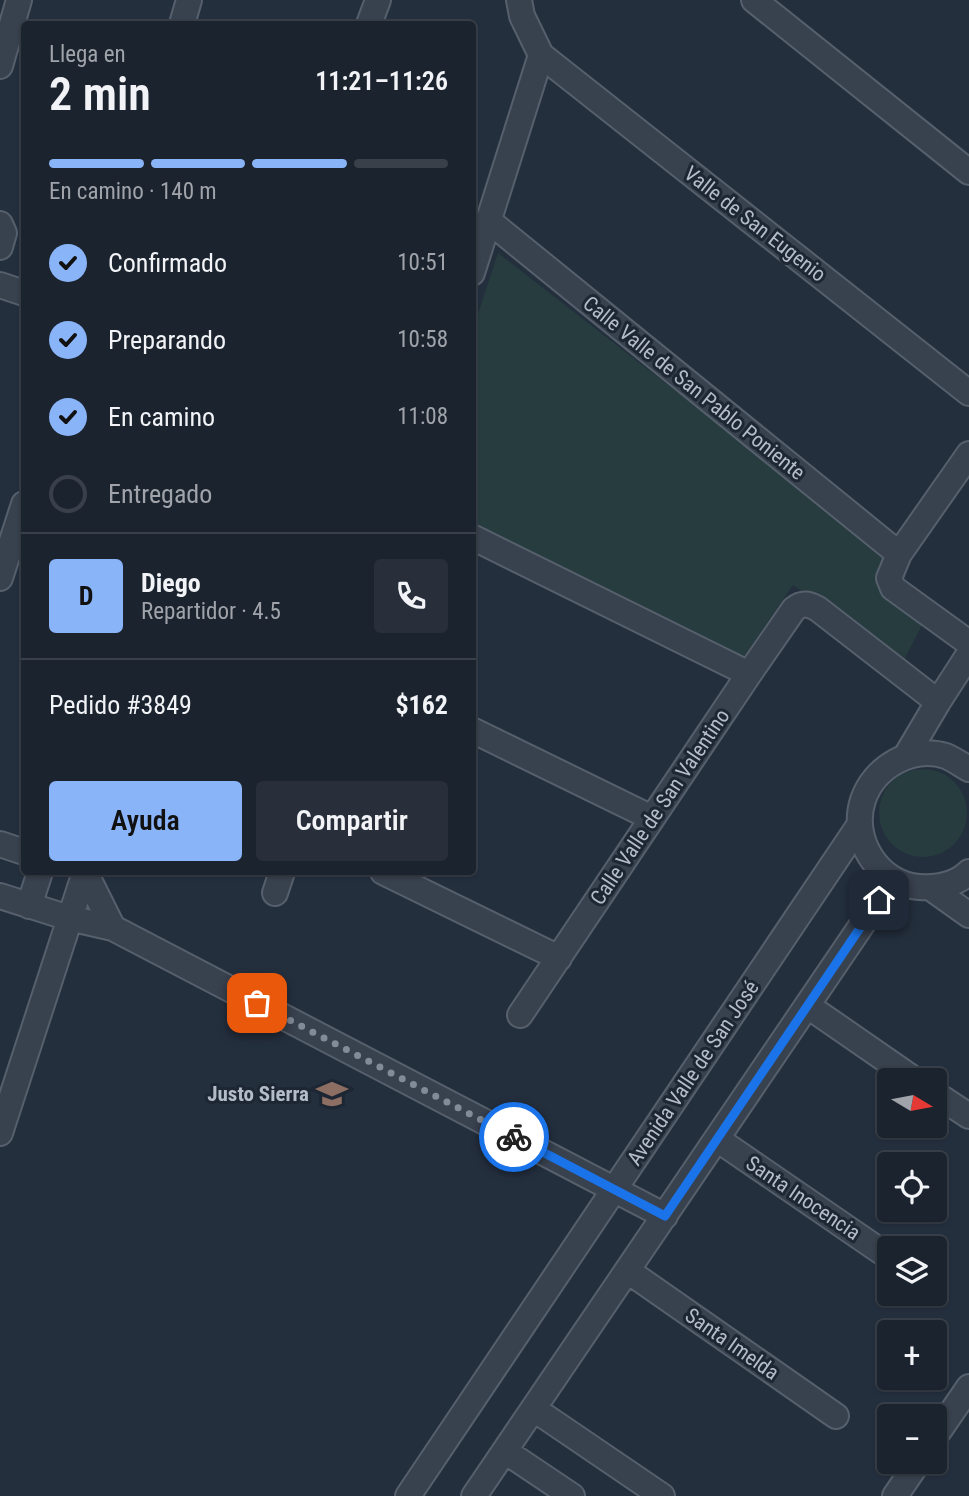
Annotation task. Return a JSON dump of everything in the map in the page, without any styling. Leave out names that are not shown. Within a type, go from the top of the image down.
[{"type":"street","points":[[0,66],[19,0]]},
{"type":"street","points":[[183,21],[190,0]]},
{"type":"street","points":[[370,21],[377,0]]},
{"type":"street","points":[[476,261],[541,55],[520,11],[519,0]]},
{"type":"street","points":[[754,0],[969,172]]},
{"type":"street","name":"Valle de San Eugenio","points":[[541,55],[969,393]]},
{"type":"street","name":"Calle Valle de San Pablo Poniente","points":[[489,221],[899,554]]},
{"type":"street","points":[[0,285],[21,292]]},
{"type":"street","points":[[969,454],[899,554],[889,578],[893,588],[969,643]]},
{"type":"street","points":[[0,578],[21,513]]},
{"type":"street","points":[[476,539],[749,674]]},
{"type":"street","name":"Calle Valle de San Valentino","points":[[520,1015],[794,609],[805,604],[818,609],[938,702]]},
{"type":"street","points":[[906,756],[969,654]]},
{"type":"street","points":[[476,732],[652,818]]},
{"type":"street","points":[[968,874],[949,884],[931,888],[911,887],[893,879],[880,869],[869,855],[860,824],[863,800],[874,779],[892,763],[906,756],[957,754],[969,769]]},
{"type":"street","name":"Avenida Valle de San José","points":[[408,1496],[860,824]]},
{"type":"street","points":[[0,844],[21,851]]},
{"type":"street","points":[[29,906],[39,875]]},
{"type":"street","points":[[0,1133],[84,875]]},
{"type":"street","points":[[86,875],[113,928]]},
{"type":"street","points":[[389,875],[559,958]]},
{"type":"street","points":[[474,1496],[893,879]]},
{"type":"street","points":[[931,888],[969,915]]},
{"type":"street","points":[[0,896],[69,918],[113,928],[665,1216]]},
{"type":"street","points":[[808,1006],[898,1068]]},
{"type":"street","points":[[947,1102],[969,1116]]},
{"type":"street","name":"Santa Inocencia","points":[[717,1139],[877,1249]]},
{"type":"street","name":"Santa Imelda","points":[[628,1271],[836,1416]]},
{"type":"street","points":[[947,1419],[969,1387]]},
{"type":"street","points":[[534,1409],[662,1496]]},
{"type":"street","points":[[505,1451],[572,1496]]},
{"type":"street","points":[[895,1496],[910,1474]]},
{"type":"green space","points":[[498,253],[892,559],[876,583],[922,625],[903,662],[793,585],[742,659],[476,524],[476,320]]},
{"type":"green space","points":[[923,769],[948,776],[960,788],[967,813],[960,838],[948,850],[923,857],[898,850],[886,838],[879,813],[886,788],[898,776]]},
{"type":"way so far","points":[[257,1003],[514,1137]]},
{"type":"place","name":"Justo Sierra","points":[[332,1094]]},
{"type":"route","points":[[514,1137],[665,1216],[879,900]]}]
